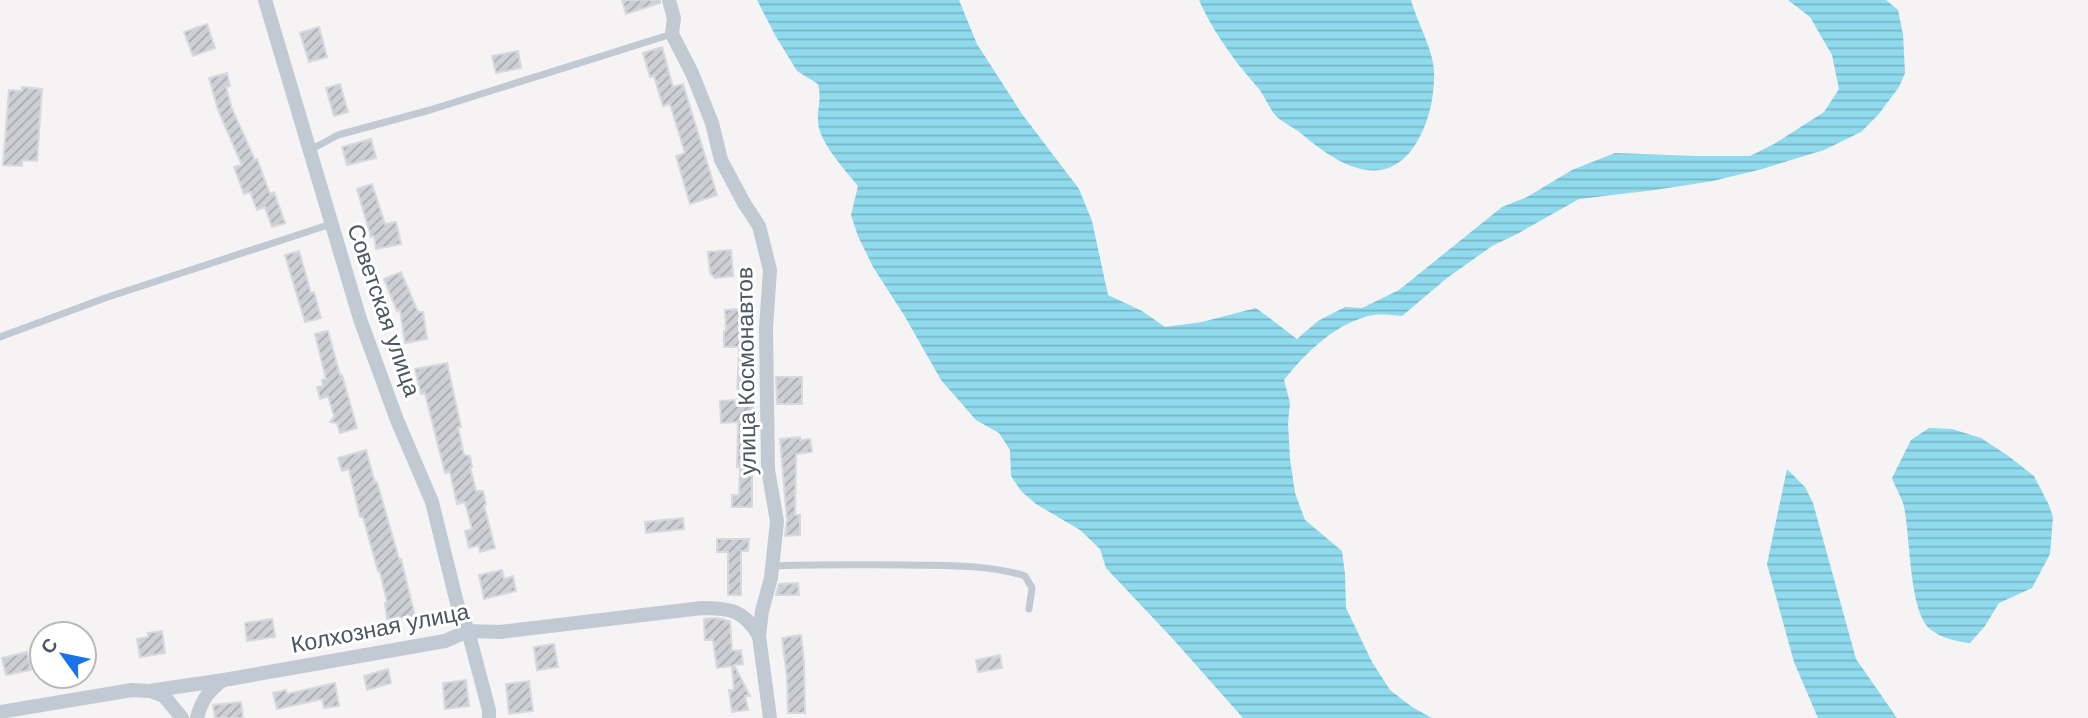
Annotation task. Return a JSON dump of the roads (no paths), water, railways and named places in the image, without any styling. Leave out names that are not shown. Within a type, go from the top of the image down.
[{"type":"street","name":"Советская улица","points":[[265,0],[360,319],[397,419],[432,502],[489,718]]},
{"type":"street","name":"улица Космонавтов","points":[[669,0],[674,18],[672,34],[712,123],[721,160],[759,226],[770,270],[766,328],[768,470],[777,521],[772,566],[758,636],[770,718]]},
{"type":"street","name":"Колхозная улица","points":[[0,712],[132,690],[149,691],[224,680],[444,641],[468,632],[500,632],[702,608],[723,608],[737,612],[751,622],[758,636]]},
{"type":"street","points":[[197,718],[205,697],[213,687],[224,680]]},
{"type":"street","points":[[149,691],[164,696],[182,718]]},
{"type":"lane","points":[[309,151],[338,135],[430,110],[672,34]]},
{"type":"lane","points":[[0,337],[106,298],[331,223]]},
{"type":"lane","points":[[772,566],[976,566],[1006,570],[1025,576],[1032,588],[1029,609]]},
{"type":"water","points":[[757,0],[959,0],[977,44],[1022,114],[1079,189],[1092,221],[1108,295],[1142,311],[1165,327],[1202,322],[1256,308],[1297,339],[1318,321],[1345,307],[1362,308],[1399,290],[1502,207],[1527,197],[1572,170],[1615,153],[1750,156],[1824,112],[1839,89],[1832,55],[1810,17],[1788,0],[1886,0],[1898,10],[1903,34],[1905,73],[1899,87],[1861,132],[1824,150],[1713,181],[1579,199],[1492,246],[1447,278],[1402,316],[1376,315],[1360,319],[1335,331],[1312,349],[1284,380],[1290,403],[1290,459],[1295,493],[1305,520],[1342,551],[1346,608],[1372,662],[1390,690],[1432,718],[1243,718],[1106,568],[1100,549],[1080,530],[1036,504],[1021,491],[1011,476],[1010,450],[999,433],[976,420],[941,380],[873,267],[858,236],[851,215],[858,186],[819,130],[818,84],[797,71]]},
{"type":"water","points":[[1199,0],[1411,0],[1431,54],[1434,71],[1430,111],[1413,148],[1400,162],[1385,169],[1370,170],[1339,161],[1325,152],[1271,110],[1259,89],[1220,38]]},
{"type":"water","points":[[1929,428],[1952,429],[1981,438],[2007,455],[2034,476],[2053,517],[2050,554],[2032,588],[1999,603],[1985,626],[1970,643],[1940,635],[1930,629],[1923,619],[1914,588],[1906,516],[1892,478],[1911,440]]},
{"type":"water","points":[[1787,469],[1805,487],[1813,503],[1856,659],[1897,718],[1818,718],[1794,662],[1767,564]]}]
